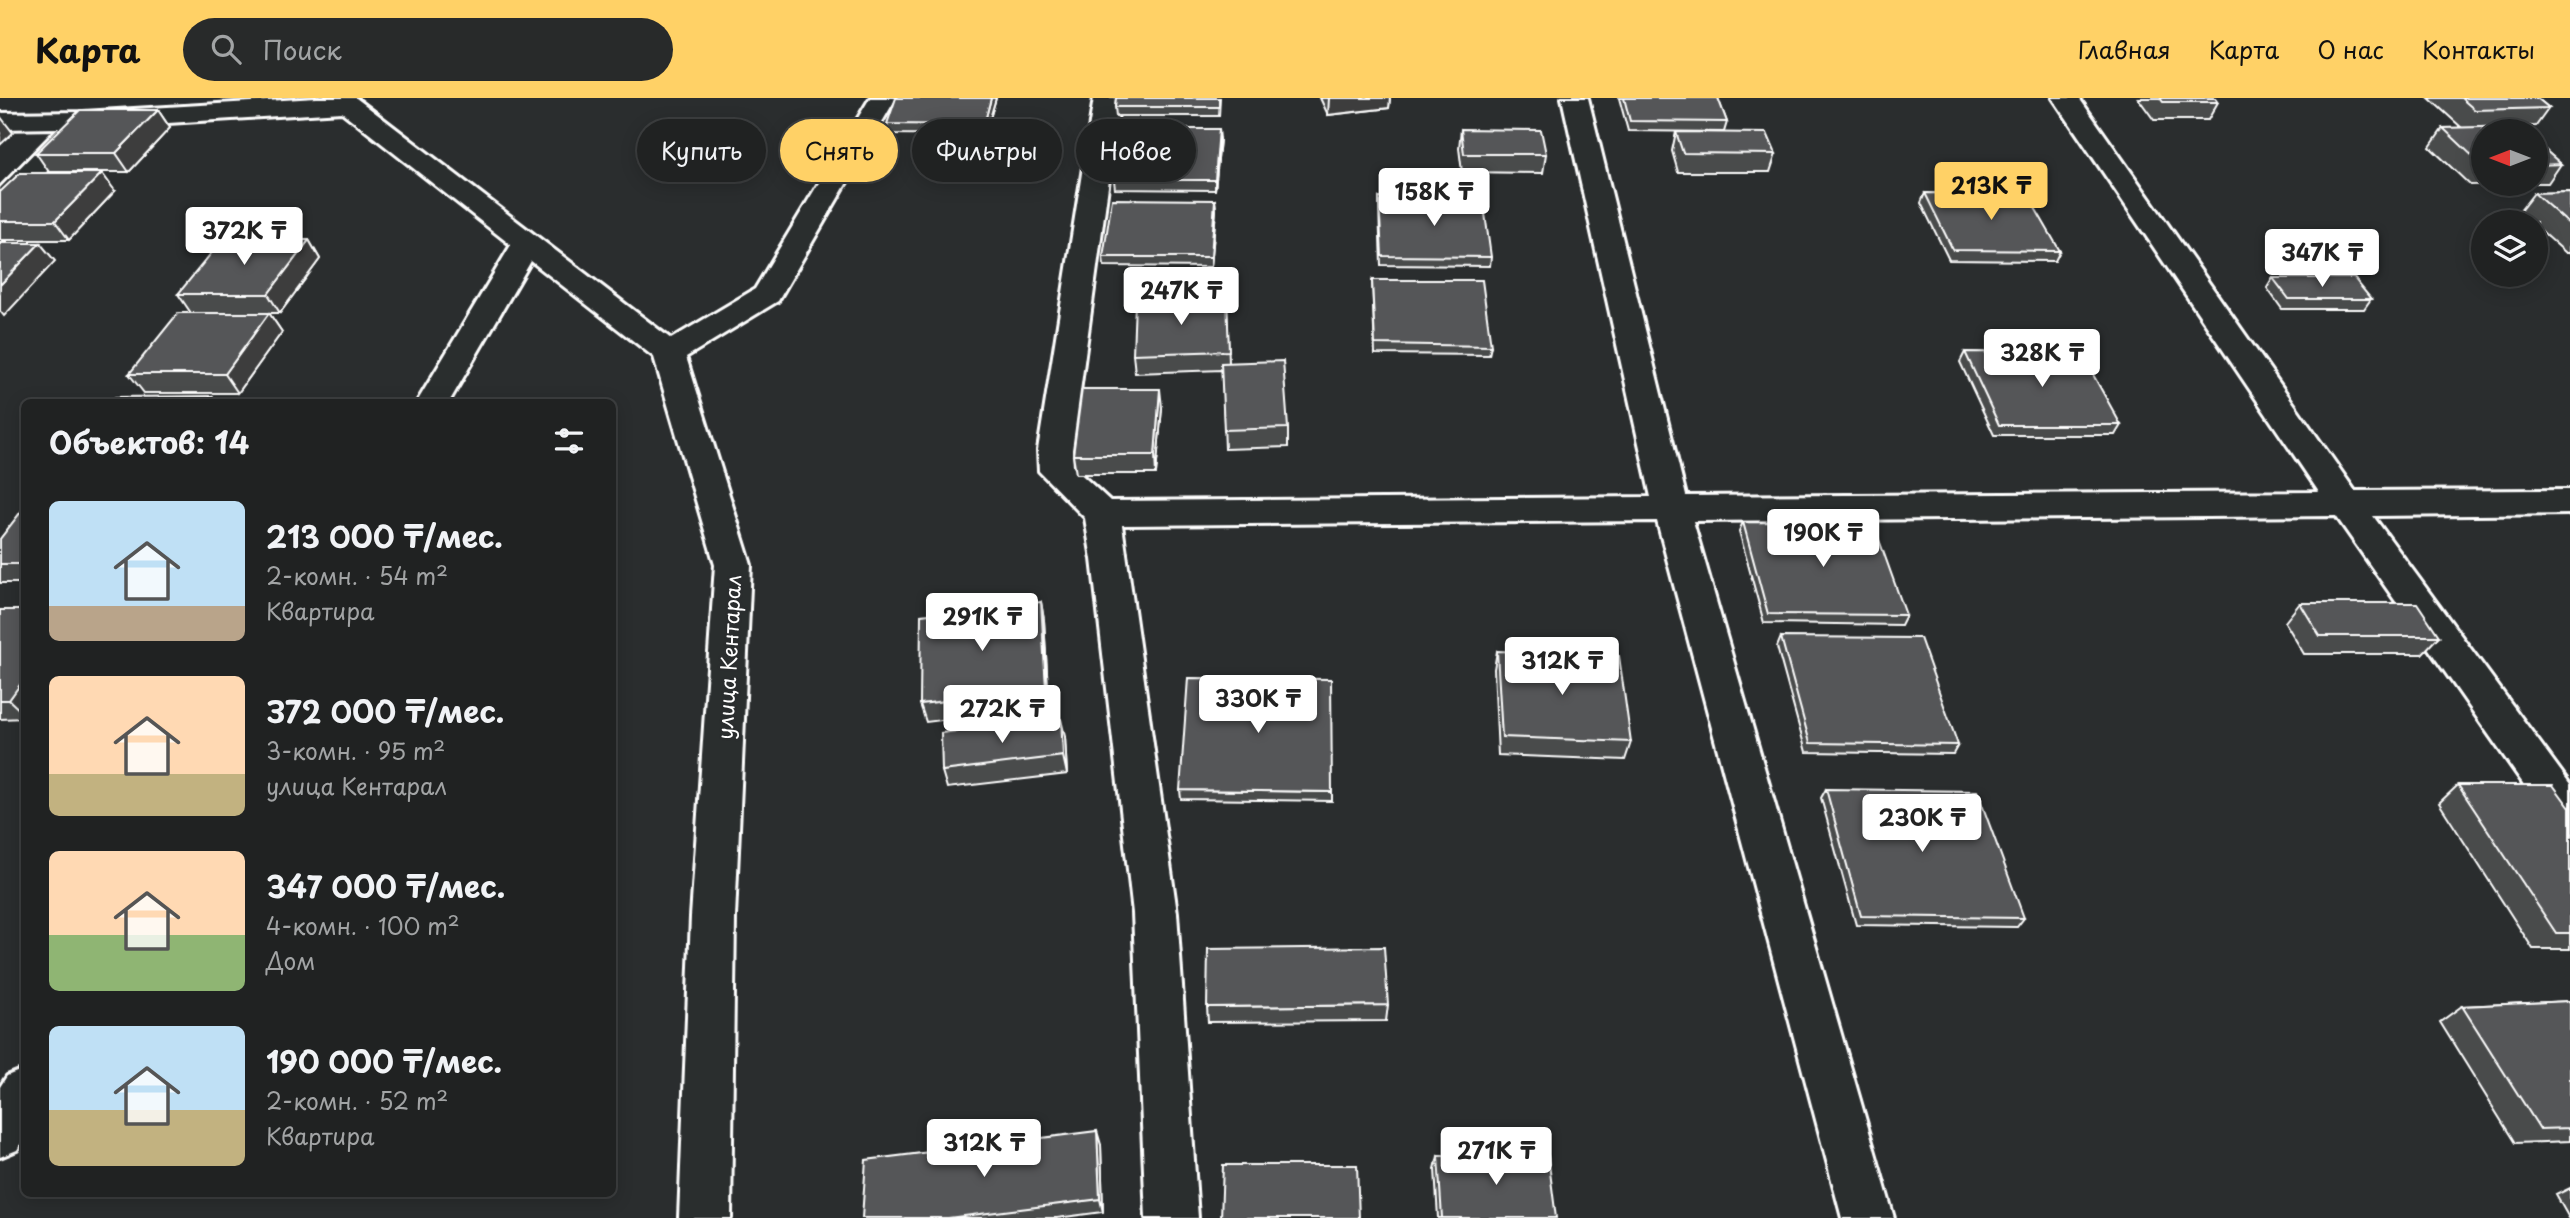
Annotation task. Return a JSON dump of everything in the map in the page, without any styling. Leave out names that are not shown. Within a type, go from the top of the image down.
[{"type":"street","points":[[0,121],[83,120],[344,101],[669,353],[768,295],[883,98]]},
{"type":"street","points":[[1107,98],[1055,450],[1056,471],[1102,513],[1155,912],[1172,1218]]},
{"type":"street","points":[[1575,98],[1671,506],[1868,1218]]},
{"type":"street","points":[[2066,98],[2345,503],[2570,817]]},
{"type":"street","points":[[0,204],[83,120]]},
{"type":"street","points":[[435,399],[527,243]]},
{"type":"street","name":"улица Кентарал","points":[[669,353],[733,565],[713,917],[705,1218]]},
{"type":"street","points":[[1102,513],[1671,506],[2570,502]]},
{"type":"street","points":[[0,1133],[21,1097]]},
{"type":"building","points":[[896,98],[991,98],[986,119],[912,119],[912,124],[898,124],[898,119],[889,119]]},
{"type":"building","points":[[1116,98],[1219,98],[1219,107],[1115,107]]},
{"type":"building","points":[[1624,98],[1718,98],[1727,122],[1630,121]]},
{"type":"building","points":[[2160,98],[2215,98],[2218,102],[2163,102]]},
{"type":"building","points":[[2461,98],[2537,98],[2549,108],[2475,110]]},
{"type":"building","points":[[80,110],[158,110],[116,153],[36,153]]},
{"type":"building","points":[[2471,127],[2471,155],[2443,128]]},
{"type":"building","points":[[1196,129],[1219,129],[1215,180],[1196,180]]},
{"type":"building","points":[[1461,129],[1541,130],[1546,154],[1464,154]]},
{"type":"building","points":[[1676,132],[1767,133],[1776,154],[1683,153]]},
{"type":"building","points":[[2548,153],[2561,164],[2548,165]]},
{"type":"building","points":[[20,173],[102,173],[55,221],[0,221],[0,192]]},
{"type":"building","points":[[2570,192],[2570,225],[2537,196],[2548,196],[2548,193]]},
{"type":"building","points":[[1925,193],[2027,194],[2060,251],[1953,250]]},
{"type":"building","points":[[1379,198],[1483,199],[1491,257],[1382,256]]},
{"type":"building","points":[[1112,199],[1215,200],[1211,257],[1103,257]]},
{"type":"building","points":[[222,240],[309,240],[268,294],[178,294]]},
{"type":"building","points":[[0,243],[40,243],[0,285]]},
{"type":"building","points":[[2273,278],[2354,278],[2371,299],[2289,299]]},
{"type":"building","points":[[1372,280],[1482,280],[1491,346],[1375,344]]},
{"type":"building","points":[[1227,300],[1229,351],[1133,354],[1135,302]]},
{"type":"building","points":[[178,313],[269,313],[225,374],[129,374]]},
{"type":"building","points":[[1965,352],[2081,353],[2121,425],[1999,425]]},
{"type":"building","points":[[1283,361],[1288,428],[1224,430],[1221,363]]},
{"type":"building","points":[[1082,389],[1160,389],[1155,455],[1073,455]]},
{"type":"building","points":[[212,396],[210,399],[113,399]]},
{"type":"building","points":[[21,512],[21,564],[0,564],[0,539]]},
{"type":"building","points":[[1743,522],[1873,523],[1906,615],[1768,614]]},
{"type":"building","points":[[1041,602],[1046,689],[920,704],[921,615]]},
{"type":"building","points":[[2300,603],[2417,603],[2439,636],[2320,636]]},
{"type":"building","points":[[0,610],[21,610],[21,683],[9,700],[0,700]]},
{"type":"building","points":[[1781,637],[1920,638],[1958,745],[1810,743]]},
{"type":"building","points":[[1497,651],[1619,656],[1631,742],[1502,737]]},
{"type":"building","points":[[1188,678],[1331,679],[1332,792],[1180,790]]},
{"type":"building","points":[[1061,719],[1063,756],[942,771],[941,733]]},
{"type":"building","points":[[2458,785],[2553,785],[2570,808],[2570,933],[2556,933]]},
{"type":"building","points":[[1826,789],[1977,791],[2024,918],[1861,916]]},
{"type":"building","points":[[1384,947],[1388,1005],[1207,1007],[1208,949]]},
{"type":"building","points":[[2570,1001],[2570,1128],[2540,1129],[2462,1006]]},
{"type":"building","points":[[1097,1131],[1100,1199],[948,1218],[862,1218],[866,1160]]},
{"type":"building","points":[[1438,1156],[1548,1156],[1556,1218],[1442,1218]]},
{"type":"building","points":[[1223,1165],[1357,1165],[1359,1218],[1221,1218]]}]
